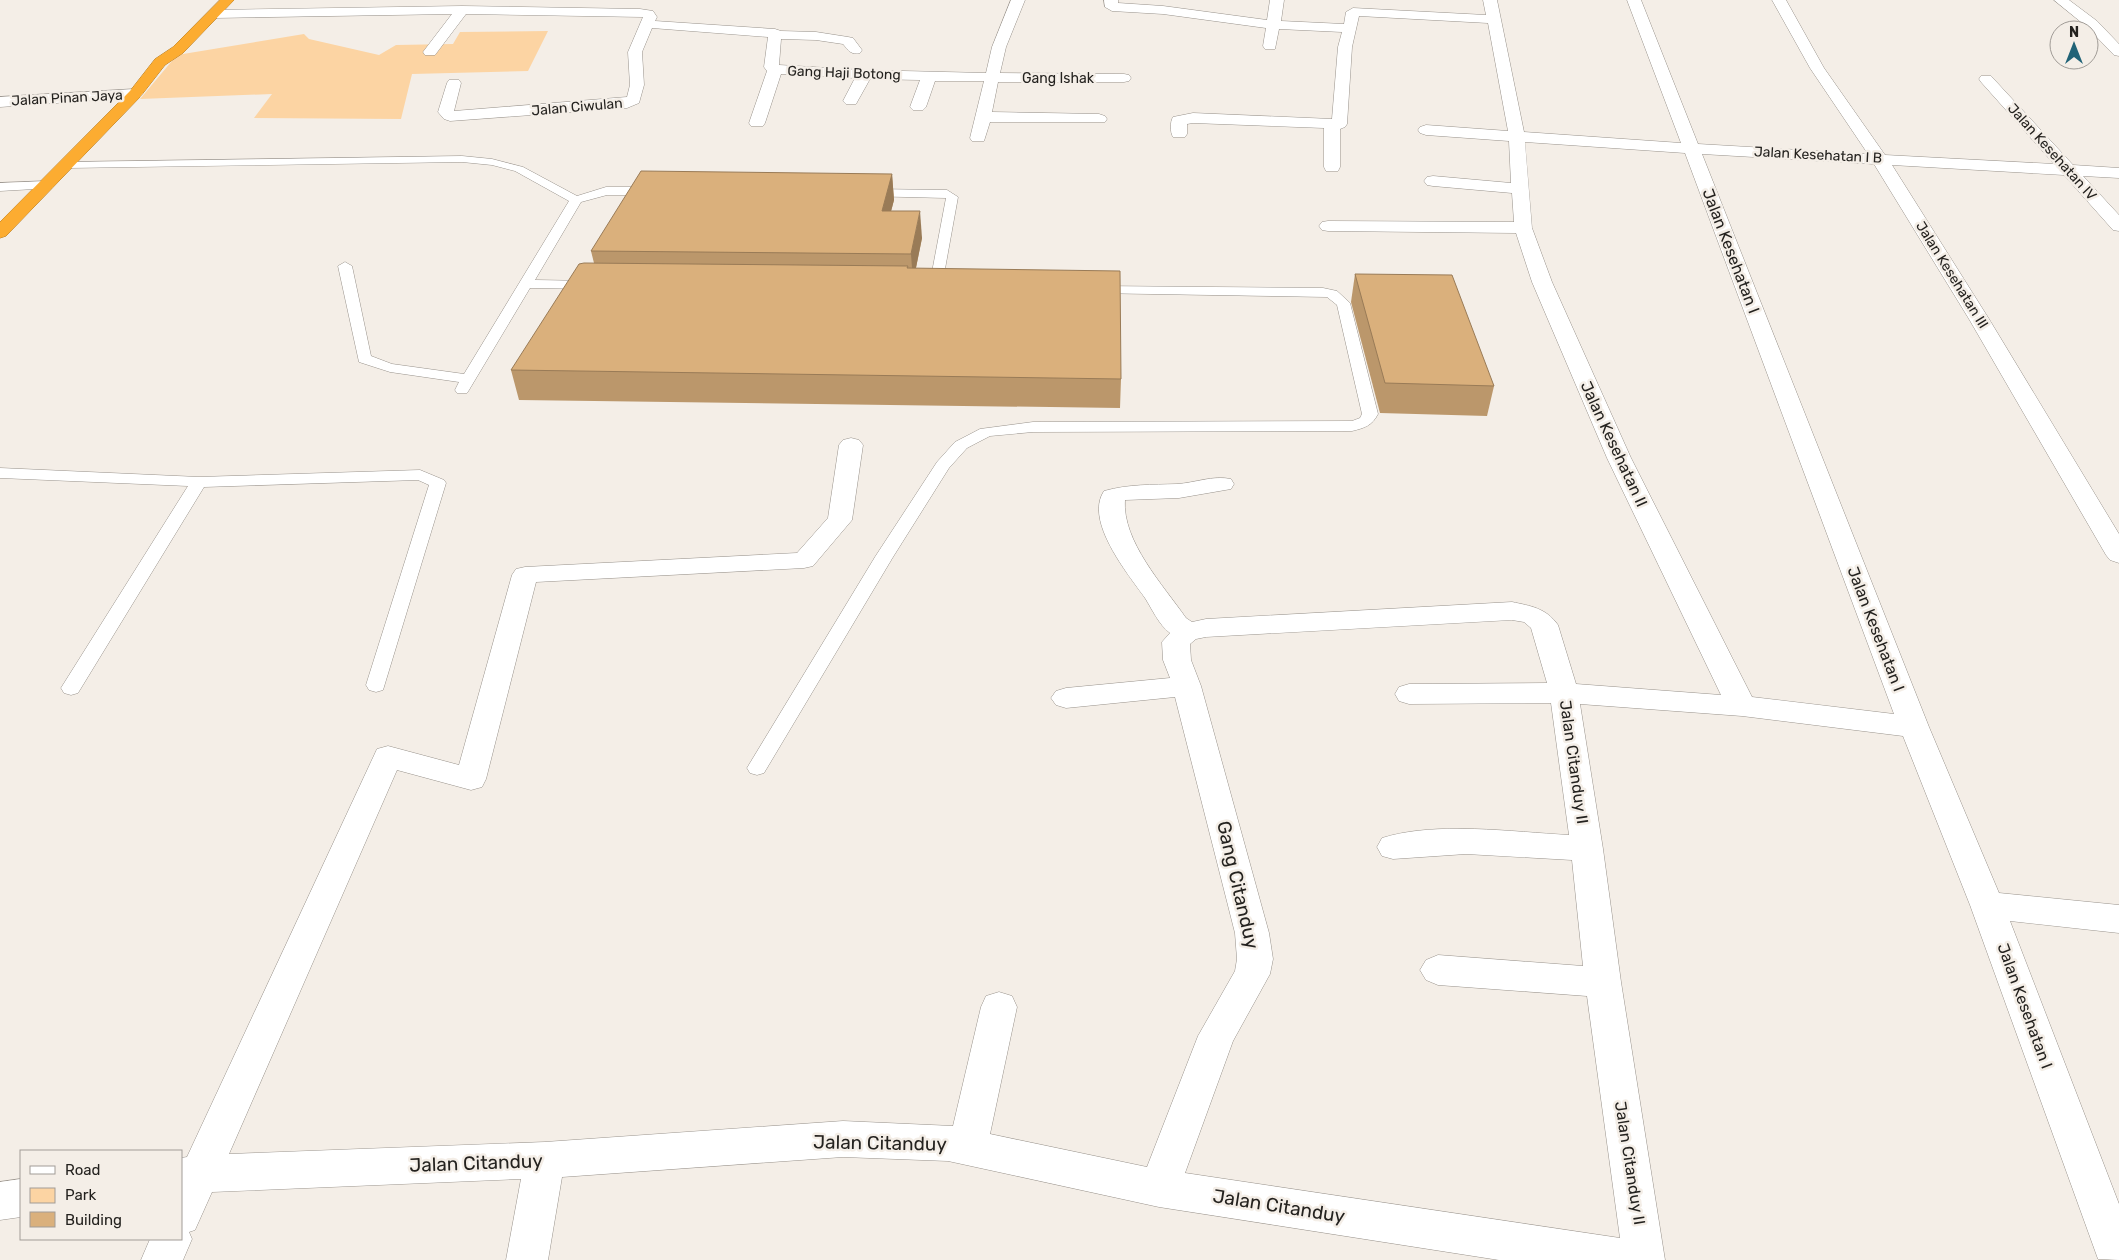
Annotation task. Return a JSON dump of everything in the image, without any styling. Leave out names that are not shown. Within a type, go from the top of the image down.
[{"type":"highway","points":[[0,232],[68,165],[135,94],[160,62],[178,50],[227,0]]},
{"type":"highway","points":[[160,62],[160,50],[187,21]]},
{"type":"street","points":[[978,138],[999,47],[1018,0]]},
{"type":"street","points":[[1111,0],[1112,7],[1163,10],[1274,25],[1350,28]]},
{"type":"street","points":[[1270,46],[1277,0]]},
{"type":"street","name":"Jalan Kesehatan I","points":[[1634,0],[1914,727],[1987,905],[2119,1259]]},
{"type":"street","name":"Jalan Kesehatan III","points":[[1779,0],[1817,68],[1879,158],[1979,319],[2119,555]]},
{"type":"street","points":[[2061,0],[2092,24],[2119,52]]},
{"type":"street","points":[[1179,134],[1180,120],[1193,118],[1339,124],[1345,47],[1353,12],[1492,9]]},
{"type":"street","name":"Jalan Kesehatan II","points":[[1492,9],[1516,138],[1523,228],[1542,282],[1619,458],[1742,706]]},
{"type":"street","points":[[214,14],[462,10],[640,13],[648,14],[650,17],[646,24],[767,31],[775,33],[775,35],[816,36],[848,41],[855,50]]},
{"type":"street","points":[[430,52],[462,10]]},
{"type":"street","name":"Jalan Ciwulan","points":[[454,83],[446,112],[450,116],[627,103],[634,100],[637,85],[635,52],[646,24]]},
{"type":"street","name":"Gang Haji Botong","points":[[775,35],[771,67],[775,69],[865,74],[992,77]]},
{"type":"street","points":[[757,123],[775,69]]},
{"type":"street","points":[[851,101],[865,74]]},
{"type":"street","points":[[918,107],[929,76]]},
{"type":"street","name":"Gang Ishak","points":[[992,77],[1124,78]]},
{"type":"street","name":"Jalan Kesehatan IV","points":[[1986,78],[2119,226]]},
{"type":"street","name":"Jalan Pinan Jaya","points":[[0,102],[135,94]]},
{"type":"street","points":[[983,117],[1099,119]]},
{"type":"street","points":[[1332,124],[1332,166]]},
{"type":"street","name":"Jalan Kesehatan I B","points":[[1426,130],[1516,138],[1692,149],[1879,158],[2119,173]]},
{"type":"street","points":[[1433,182],[1520,189]]},
{"type":"street","points":[[1328,226],[1523,228]]},
{"type":"street","points":[[182,1212],[190,1176],[388,756],[472,779],[525,575],[804,560],[840,520],[851,445]]},
{"type":"street","points":[[1187,632],[1176,624],[1121,544],[1116,532],[1111,502],[1113,496],[1124,493],[1179,491],[1222,484]]},
{"type":"street","name":"Jalan Citanduy II","points":[[1187,632],[1206,628],[1345,619],[1512,611],[1533,616],[1544,625],[1564,693],[1587,849],[1602,982],[1644,1260]]},
{"type":"street","name":"Gang Citanduy","points":[[1159,1188],[1216,1036],[1252,974],[1255,959],[1252,933],[1187,686],[1177,660],[1176,642],[1187,632]]},
{"type":"street","points":[[1066,698],[1187,686]]},
{"type":"street","points":[[1409,694],[1564,693],[1742,706],[1914,727]]},
{"type":"street","points":[[1393,847],[1422,842],[1448,842],[1587,849]]},
{"type":"street","points":[[1987,905],[2119,920]]},
{"type":"street","points":[[1438,970],[1602,982]]},
{"type":"street","points":[[968,1147],[999,1008]]},
{"type":"street","name":"Jalan Citanduy","points":[[190,1176],[545,1160],[843,1139],[948,1143],[1159,1188],[1631,1260]]},
{"type":"street","points":[[527,1260],[545,1160]]},
{"type":"street","points":[[0,1201],[20,1198]]},
{"type":"street","points":[[162,1260],[171,1240]]},
{"type":"lane","points":[[68,165],[462,159],[492,162],[519,168],[576,200]]},
{"type":"lane","points":[[0,188],[48,185]]},
{"type":"lane","points":[[344,266],[364,359],[390,368],[465,385],[576,200],[606,191],[665,191]]},
{"type":"lane","points":[[860,193],[947,194],[952,196],[941,288],[917,288]]},
{"type":"lane","points":[[526,284],[604,285]]},
{"type":"lane","points":[[757,768],[905,524],[943,465],[961,445],[986,432],[1033,427],[1352,426],[1363,424],[1369,419],[1370,414],[1343,303],[1332,294],[1323,292],[1085,289]]},
{"type":"lane","points":[[0,472],[199,482],[420,475],[438,483],[376,685]]},
{"type":"lane","points":[[71,688],[199,482]]},
{"type":"green space","points":[[548,31],[528,71],[412,74],[401,119],[254,118],[272,94],[140,99],[177,55],[304,34],[309,39],[379,55],[396,45],[453,44],[460,32]]},
{"type":"building","points":[[641,171],[892,174],[882,211],[920,211],[911,254],[591,251]]},
{"type":"building","points":[[579,264],[908,266],[907,268],[1120,271],[1121,379],[511,370]]},
{"type":"building","points":[[1355,274],[1452,275],[1494,386],[1385,383]]}]
